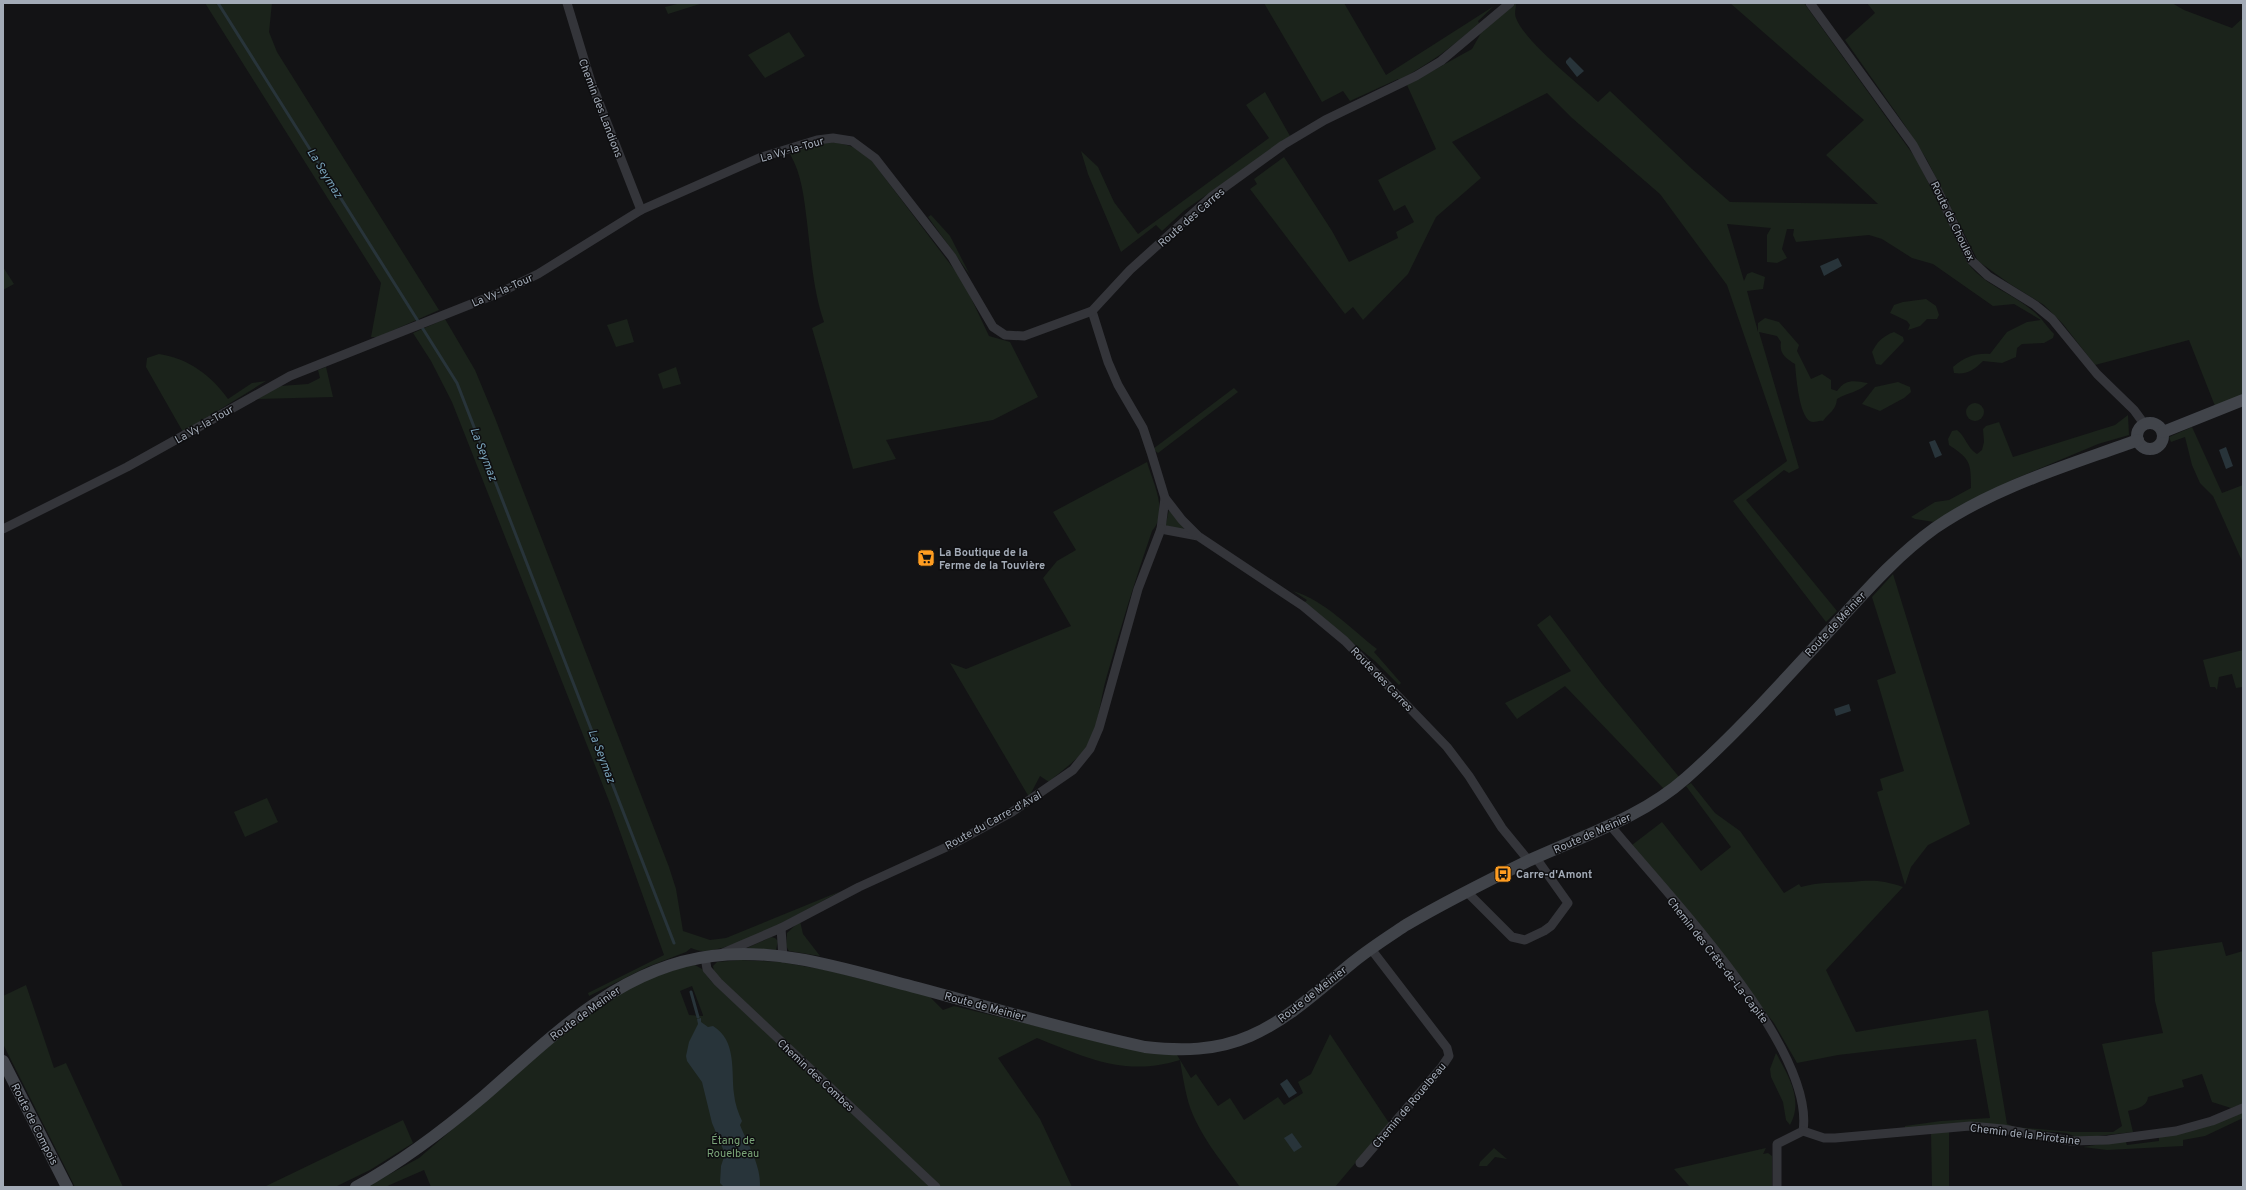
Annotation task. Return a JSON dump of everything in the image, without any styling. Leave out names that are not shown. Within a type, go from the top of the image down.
[{"type":"street","name":"Chemin des Landions","points":[[567,3],[590,82],[641,210]]},
{"type":"street","name":"Route des Carres","points":[[1467,892],[1512,937],[1522,940],[1537,935],[1551,926],[1568,903],[1532,860],[1502,828],[1469,776],[1447,747],[1345,641],[1303,606],[1198,536],[1182,520],[1165,498],[1143,428],[1118,385],[1108,362],[1092,311],[1130,270],[1211,197],[1283,145],[1325,120],[1416,76],[1441,61],[1510,3]]},
{"type":"street","name":"Route de Choulex","points":[[1810,3],[1913,145],[1936,187],[1971,260],[1988,276],[2035,305],[2052,319],[2097,374],[2134,410],[2145,425]]},
{"type":"street","name":"La Vy-la-Tour","points":[[3,529],[127,468],[268,387],[429,320],[499,293],[525,280],[641,210],[774,152],[817,140],[847,140],[856,143],[874,158],[952,257],[988,320],[1000,333],[1010,337],[1024,336],[1092,311]]},
{"type":"street","points":[[2163,432],[2243,400]]},
{"type":"street","points":[[2153,423],[2163,432],[2163,441],[2157,448],[2148,449],[2143,447],[2138,440],[2138,431],[2145,425],[2153,423]]},
{"type":"street","name":"Route de Meinier","points":[[356,1187],[393,1165],[438,1133],[539,1047],[598,1001],[644,976],[679,963],[705,957],[745,954],[783,958],[853,971],[1123,1042],[1179,1050],[1224,1045],[1237,1041],[1268,1028],[1288,1016],[1371,949],[1409,924],[1467,892],[1652,804],[1674,788],[1706,760],[1885,571],[1928,533],[1984,499],[2138,440]]},
{"type":"street","name":"Route des Carres","points":[[1165,498],[1161,529],[1198,536]]},
{"type":"street","name":"Route du Carre-d'Aval","points":[[719,955],[781,928],[859,887],[921,859],[993,822],[1044,791],[1079,764],[1090,749],[1099,728],[1138,589],[1161,529]]},
{"type":"street","name":"Chemin des Crêts-de-La-Capite","points":[[1610,825],[1708,944],[1768,1024],[1788,1060],[1802,1093],[1805,1119],[1803,1131]]},
{"type":"street","points":[[781,928],[783,958]]},
{"type":"street","name":"Chemin de Rouelbeau","points":[[1360,1163],[1442,1068],[1449,1056],[1447,1048],[1371,949]]},
{"type":"street","name":"Chemin des Combes","points":[[705,957],[708,969],[718,982],[936,1187]]},
{"type":"street","name":"Route de Compois","points":[[3,1061],[67,1187]]},
{"type":"street","name":"Chemin de la Pirotaine","points":[[1803,1131],[1824,1138],[1835,1138],[1970,1126],[2003,1129],[2061,1140],[2094,1141],[2176,1131],[2212,1121],[2243,1108]]},
{"type":"street","points":[[1777,1187],[1777,1144],[1803,1131]]},
{"type":"green space","points":[[205,3],[272,3],[269,32],[277,52],[439,310],[378,337],[371,337],[381,283]]},
{"type":"green space","points":[[681,3],[703,3],[668,14],[665,7]]},
{"type":"green space","points":[[1264,3],[1344,3],[1386,75],[1494,6],[1478,21],[1479,23],[1460,40],[1411,74],[1350,101],[1343,91],[1322,102]]},
{"type":"green space","points":[[1516,3],[1515,16],[1521,28],[1553,62],[1598,102],[1610,91],[1692,169],[1730,202],[1878,204],[1826,155],[1864,120],[1730,3],[1804,3],[1917,160],[1970,266],[1992,285],[2033,311],[2054,334],[2053,338],[2044,343],[2022,344],[2017,348],[2016,357],[2002,363],[1983,361],[1970,371],[1954,373],[1953,367],[1966,358],[1980,354],[1990,354],[2007,332],[2027,322],[2041,320],[2014,304],[1993,306],[1933,264],[1912,258],[1882,239],[1869,235],[1796,242],[1793,235],[1794,229],[1787,229],[1782,249],[1787,258],[1777,263],[1767,262],[1767,235],[1771,228],[1727,224],[1744,281],[1747,274],[1752,272],[1765,277],[1763,289],[1747,291],[1758,332],[1758,323],[1765,318],[1779,322],[1799,345],[1797,351],[1811,379],[1822,374],[1831,380],[1831,389],[1837,391],[1844,384],[1851,381],[1868,383],[1857,391],[1837,399],[1834,409],[1823,421],[1813,422],[1808,420],[1801,406],[1797,387],[1795,364],[1786,358],[1782,353],[1781,342],[1777,336],[1759,332],[1799,468],[1789,473],[1784,470],[1746,500],[1837,611],[1826,622],[1733,501],[1787,461],[1727,285],[1660,194],[1572,118],[1547,93],[1452,142],[1481,178],[1436,217],[1408,274],[1363,320],[1353,307],[1345,314],[1250,189],[1257,184],[1254,179],[1284,157],[1332,231],[1349,262],[1398,238],[1396,232],[1414,222],[1405,205],[1394,211],[1378,180],[1436,149],[1407,85],[1472,49],[1481,33]]},
{"type":"green space","points":[[1867,3],[2172,3],[2184,10],[2232,28],[2243,18],[2243,395],[2215,406],[2189,340],[2095,365],[2063,324],[2044,305],[2010,284],[1978,261],[1927,160],[1904,124],[1845,40],[1875,13]]},
{"type":"green space","points":[[789,32],[805,56],[765,78],[748,55]]},
{"type":"green space","points":[[1265,92],[1290,136],[1185,210],[1162,231],[1156,225],[1121,252],[1088,174],[1081,151],[1098,167],[1114,202],[1138,234],[1269,138],[1246,105]]},
{"type":"green space","points":[[830,142],[853,147],[862,152],[872,161],[963,281],[989,336],[1010,342],[1038,397],[993,420],[886,440],[896,459],[853,469],[812,328],[824,322],[817,298],[802,187],[790,154],[803,147]]},
{"type":"green space","points":[[931,215],[950,236],[970,275],[928,217]]},
{"type":"green space","points":[[3,267],[14,284],[3,290]]},
{"type":"green space","points":[[1926,299],[1936,306],[1939,315],[1937,319],[1927,319],[1920,326],[1908,330],[1910,325],[1907,321],[1890,313],[1894,305],[1903,302]]},
{"type":"green space","points":[[445,319],[475,370],[495,418],[669,867],[676,889],[683,931],[710,940],[726,938],[841,891],[753,937],[716,949],[702,951],[691,948],[686,952],[647,967],[589,996],[588,993],[664,955],[609,801],[452,402],[431,361],[413,333]]},
{"type":"green space","points":[[627,319],[634,342],[616,347],[607,325]]},
{"type":"green space","points":[[1894,332],[1903,337],[1904,341],[1881,365],[1876,364],[1872,352],[1874,348],[1884,337]]},
{"type":"green space","points":[[159,354],[180,359],[198,369],[215,383],[228,399],[252,383],[266,381],[183,432],[146,367],[147,358]]},
{"type":"green space","points":[[326,367],[333,397],[257,399],[280,386],[308,384],[320,378],[318,370]]},
{"type":"green space","points":[[676,367],[681,384],[663,389],[658,374]]},
{"type":"green space","points":[[1898,382],[1910,387],[1911,392],[1904,398],[1880,411],[1862,404],[1875,387]]},
{"type":"green space","points":[[1234,388],[1238,392],[1158,453],[1153,449]]},
{"type":"green space","points":[[1975,403],[1981,406],[1984,412],[1981,418],[1975,421],[1969,418],[1966,412],[1969,406]]},
{"type":"green space","points":[[2128,415],[2129,435],[2098,444],[2012,480],[1934,522],[1911,517],[1935,502],[1949,500],[1971,488],[1971,472],[1968,462],[1961,454],[1949,445],[1948,439],[1952,431],[1957,430],[1963,436],[1971,449],[1977,454],[1982,450],[1984,442],[1983,429],[1986,426],[1999,422],[2013,457],[2115,425]]},
{"type":"green space","points":[[2192,427],[2222,493],[2243,485],[2243,563],[2213,496],[2200,483],[2192,465],[2185,437],[2171,442],[2169,437]]},
{"type":"green space","points":[[1147,462],[1156,488],[1159,515],[1157,523],[1152,531],[1122,623],[1106,679],[1095,729],[1088,744],[1080,755],[1049,782],[1040,776],[1029,797],[950,663],[966,669],[1071,626],[1043,578],[1057,561],[1076,550],[1053,512]]},
{"type":"green space","points":[[1169,510],[1185,530],[1165,527]]},
{"type":"green space","points":[[1893,574],[1970,824],[1928,845],[1911,867],[1905,885],[1877,792],[1883,790],[1880,779],[1904,771],[1877,680],[1896,673],[1872,597]]},
{"type":"green space","points":[[1293,591],[1316,601],[1377,649],[1374,652],[1401,683],[1399,685],[1375,661],[1304,603],[1307,600]]},
{"type":"green space","points":[[1550,615],[1602,684],[1680,778],[1664,789],[1565,686],[1517,719],[1505,703],[1571,671],[1537,625]]},
{"type":"green space","points":[[2243,650],[2243,687],[2236,688],[2232,674],[2219,677],[2217,690],[2215,687],[2210,687],[2203,660]]},
{"type":"green space","points":[[1691,783],[1715,813],[1740,831],[1784,893],[1799,884],[1801,887],[1820,883],[1871,881],[1889,883],[1903,887],[1826,970],[1856,1032],[1988,1010],[2007,1124],[2015,1127],[2073,1132],[2113,1132],[2122,1126],[2102,1044],[2163,1033],[2155,1001],[2152,952],[2222,942],[2226,956],[2243,951],[2243,1104],[2231,1108],[2212,1102],[2202,1074],[2182,1080],[2184,1087],[2148,1097],[2146,1103],[2138,1108],[2128,1111],[2133,1132],[2079,1138],[2066,1133],[2041,1131],[1905,1130],[1905,1126],[1941,1121],[1990,1118],[1976,1039],[1838,1055],[1797,1063],[1774,1023],[1632,845],[1662,822],[1701,871],[1731,847],[1686,786]]},
{"type":"green space","points":[[267,798],[278,822],[245,837],[234,812]]},
{"type":"green space","points":[[800,921],[803,934],[820,956],[789,951],[786,946],[787,933]]},
{"type":"green space","points":[[771,937],[778,941],[776,950],[747,948]]},
{"type":"green space","points":[[741,960],[780,962],[826,970],[929,996],[943,1010],[954,1006],[1036,1026],[1177,1055],[1191,1078],[1196,1074],[1218,1106],[1230,1098],[1244,1120],[1278,1097],[1284,1105],[1303,1093],[1298,1082],[1311,1074],[1330,1034],[1389,1123],[1335,1187],[1240,1187],[1209,1144],[1196,1121],[1187,1097],[1180,1060],[1160,1065],[1142,1067],[1124,1066],[1090,1058],[1037,1038],[998,1058],[1040,1119],[1072,1187],[941,1187],[722,982],[714,972],[713,966],[717,962]]},
{"type":"green space","name":"Étang de Rouelbeau","points":[[695,965],[702,969],[711,981],[931,1187],[431,1187],[424,1170],[385,1187],[366,1187],[419,1158],[575,1024],[622,992],[649,979],[686,966]],"holes":[[[692,986],[703,1015],[689,1015],[680,991]]]},
{"type":"green space","points":[[26,985],[54,1068],[66,1063],[123,1187],[75,1187],[3,1044],[3,996]]},
{"type":"green space","points":[[1776,1053],[1793,1088],[1795,1097],[1794,1116],[1790,1125],[1786,1120],[1783,1102],[1771,1077],[1770,1069]]},
{"type":"green space","points":[[2243,1112],[2243,1118],[2205,1136],[2183,1140],[2183,1146],[2107,1150],[2083,1147],[2125,1140],[2127,1145],[2159,1141],[2159,1137]]},
{"type":"green space","points":[[403,1120],[413,1143],[370,1170],[335,1187],[264,1187]]},
{"type":"green space","points":[[1949,1130],[1949,1187],[1932,1187],[1931,1132]]},
{"type":"green space","points":[[1494,1148],[1507,1159],[1495,1157],[1487,1166],[1479,1166],[1480,1162]]},
{"type":"green space","points":[[1766,1148],[1763,1154],[1768,1153],[1772,1156],[1772,1187],[1690,1187],[1674,1169]]},
{"type":"shaded area","points":[[1570,57],[1584,71],[1577,77],[1566,63]]},
{"type":"shaded area","points":[[1838,258],[1842,266],[1824,276],[1820,266]]},
{"type":"shaded area","points":[[1935,440],[1942,455],[1935,458],[1929,442]]},
{"type":"shaded area","points":[[2226,447],[2233,466],[2226,469],[2219,450]]},
{"type":"shaded area","points":[[1849,704],[1851,711],[1836,716],[1834,709]]},
{"type":"shaded area","points":[[701,1018],[701,1022],[708,1027],[713,1026],[721,1032],[729,1048],[734,1098],[742,1121],[740,1125],[756,1163],[760,1179],[760,1187],[724,1187],[720,1183],[721,1166],[725,1154],[712,1123],[702,1082],[687,1061],[686,1056],[689,1042],[698,1024],[697,1019]]},
{"type":"shaded area","points":[[1287,1079],[1297,1093],[1289,1098],[1280,1084]]},
{"type":"shaded area","points":[[1292,1133],[1302,1147],[1294,1152],[1284,1138]]},
{"type":"waterway","name":"La Seymaz","points":[[218,3],[457,383],[674,943]]},
{"type":"waterway","name":"La Seymaz","points":[[691,992],[698,1017]]},
{"type":"place","name":"La Boutique de la Ferme de la Touvière","points":[[926,558]]},
{"type":"place","name":"Carre-d'Amont","points":[[1503,874]]}]
